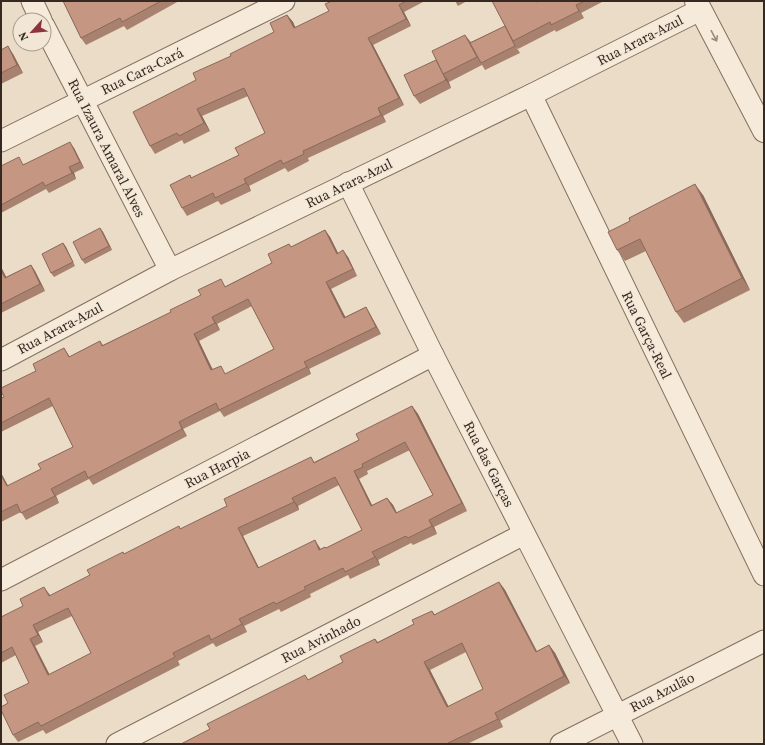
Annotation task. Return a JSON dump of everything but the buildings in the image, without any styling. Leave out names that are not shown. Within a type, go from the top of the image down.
[{"type":"street","points":[[32,1],[37,12]]},
{"type":"street","name":"Rua Cara-Cará","points":[[1,141],[284,1]]},
{"type":"street","points":[[698,5],[764,131]]},
{"type":"street","name":"Rua Arara-Azul","points":[[1,360],[170,270],[531,95],[698,5]]},
{"type":"street","name":"Rua Izaura Amaral Alves","points":[[52,42],[170,270]]},
{"type":"street","name":"Rua Garça-Real","points":[[531,95],[764,575]]},
{"type":"street","name":"Rua das Garças","points":[[348,183],[433,355],[632,744]]},
{"type":"street","name":"Rua Harpia","points":[[1,580],[433,355]]},
{"type":"street","name":"Rua Avinhado","points":[[117,744],[524,534]]},
{"type":"street","name":"Rua Azulão","points":[[560,744],[764,641]]}]
